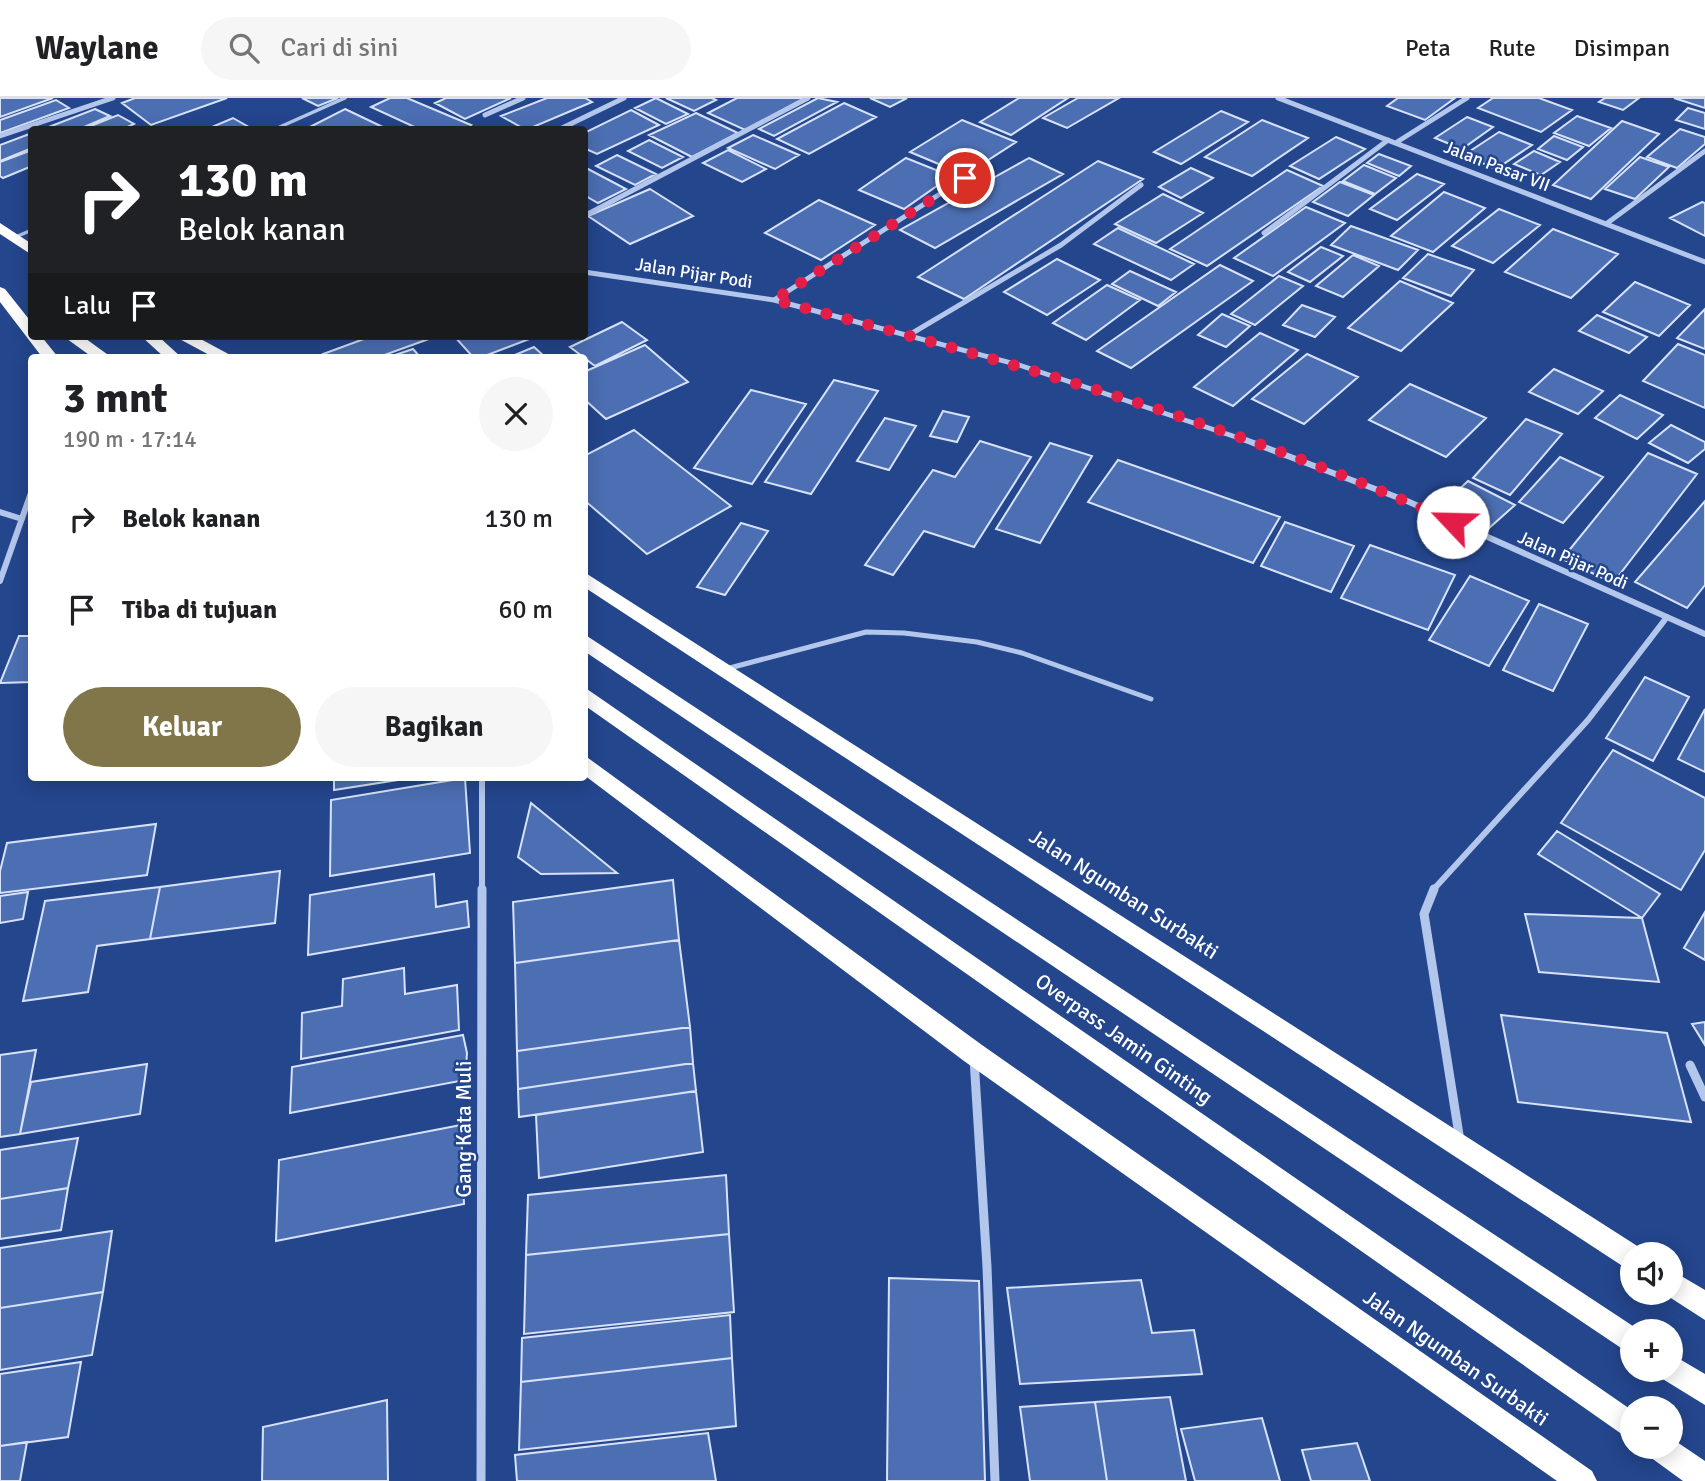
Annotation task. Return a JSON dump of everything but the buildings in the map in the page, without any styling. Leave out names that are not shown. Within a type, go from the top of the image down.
[{"type":"highway","points":[[0,227],[26,240]]},
{"type":"highway","points":[[14,301],[28,327]]},
{"type":"highway","points":[[36,340],[48,354]]},
{"type":"highway","points":[[77,340],[98,354]]},
{"type":"highway","points":[[154,340],[170,354]]},
{"type":"highway","points":[[191,340],[220,354]]},
{"type":"highway","name":"Jalan Ngumban Surbakti","points":[[588,581],[1620,1249]]},
{"type":"highway","name":"Overpass Jamin Ginting","points":[[588,644],[1620,1333]]},
{"type":"highway","name":"Overpass Jamin Ginting","points":[[588,697],[1620,1419]]},
{"type":"highway","name":"Jalan Ngumban Surbakti","points":[[588,766],[973,1053],[1582,1481]]},
{"type":"highway","points":[[1683,1291],[1705,1306]]},
{"type":"highway","points":[[1683,1376],[1705,1391]]},
{"type":"highway","points":[[1677,1459],[1705,1479]]},
{"type":"street","points":[[30,126],[113,98]]},
{"type":"street","points":[[485,115],[523,98]]},
{"type":"street","points":[[566,126],[624,98]]},
{"type":"street","points":[[588,214],[808,98]]},
{"type":"street","name":"Jalan Pasar VII","points":[[1278,98],[1705,262]]},
{"type":"street","points":[[1397,142],[1468,98]]},
{"type":"street","points":[[0,136],[28,127]]},
{"type":"street","points":[[1264,233],[1388,141]]},
{"type":"street","points":[[1606,224],[1705,151]]},
{"type":"street","points":[[774,300],[965,178]]},
{"type":"street","points":[[909,335],[1051,251],[1141,185]]},
{"type":"street","name":"Jalan Pijar Podi","points":[[588,273],[774,300],[1019,365],[1212,427],[1407,501],[1705,634]]},
{"type":"street","points":[[0,581],[28,502]]},
{"type":"street","points":[[0,512],[22,519]]},
{"type":"street","points":[[1461,1145],[1424,915],[1431,892],[1588,720],[1667,617]]},
{"type":"street","name":"Gang Kata Muli","points":[[481,1481],[482,781]]},
{"type":"street","points":[[973,1053],[987,1267],[995,1481]]},
{"type":"street","points":[[1690,1065],[1705,1097]]},
{"type":"lane","points":[[283,126],[345,98]]},
{"type":"lane","points":[[726,669],[866,632],[904,633],[977,642],[1022,653],[1152,699]]},
{"type":"route","points":[[965,178],[774,300],[1019,365],[1212,427],[1407,501],[1453,522]]}]
